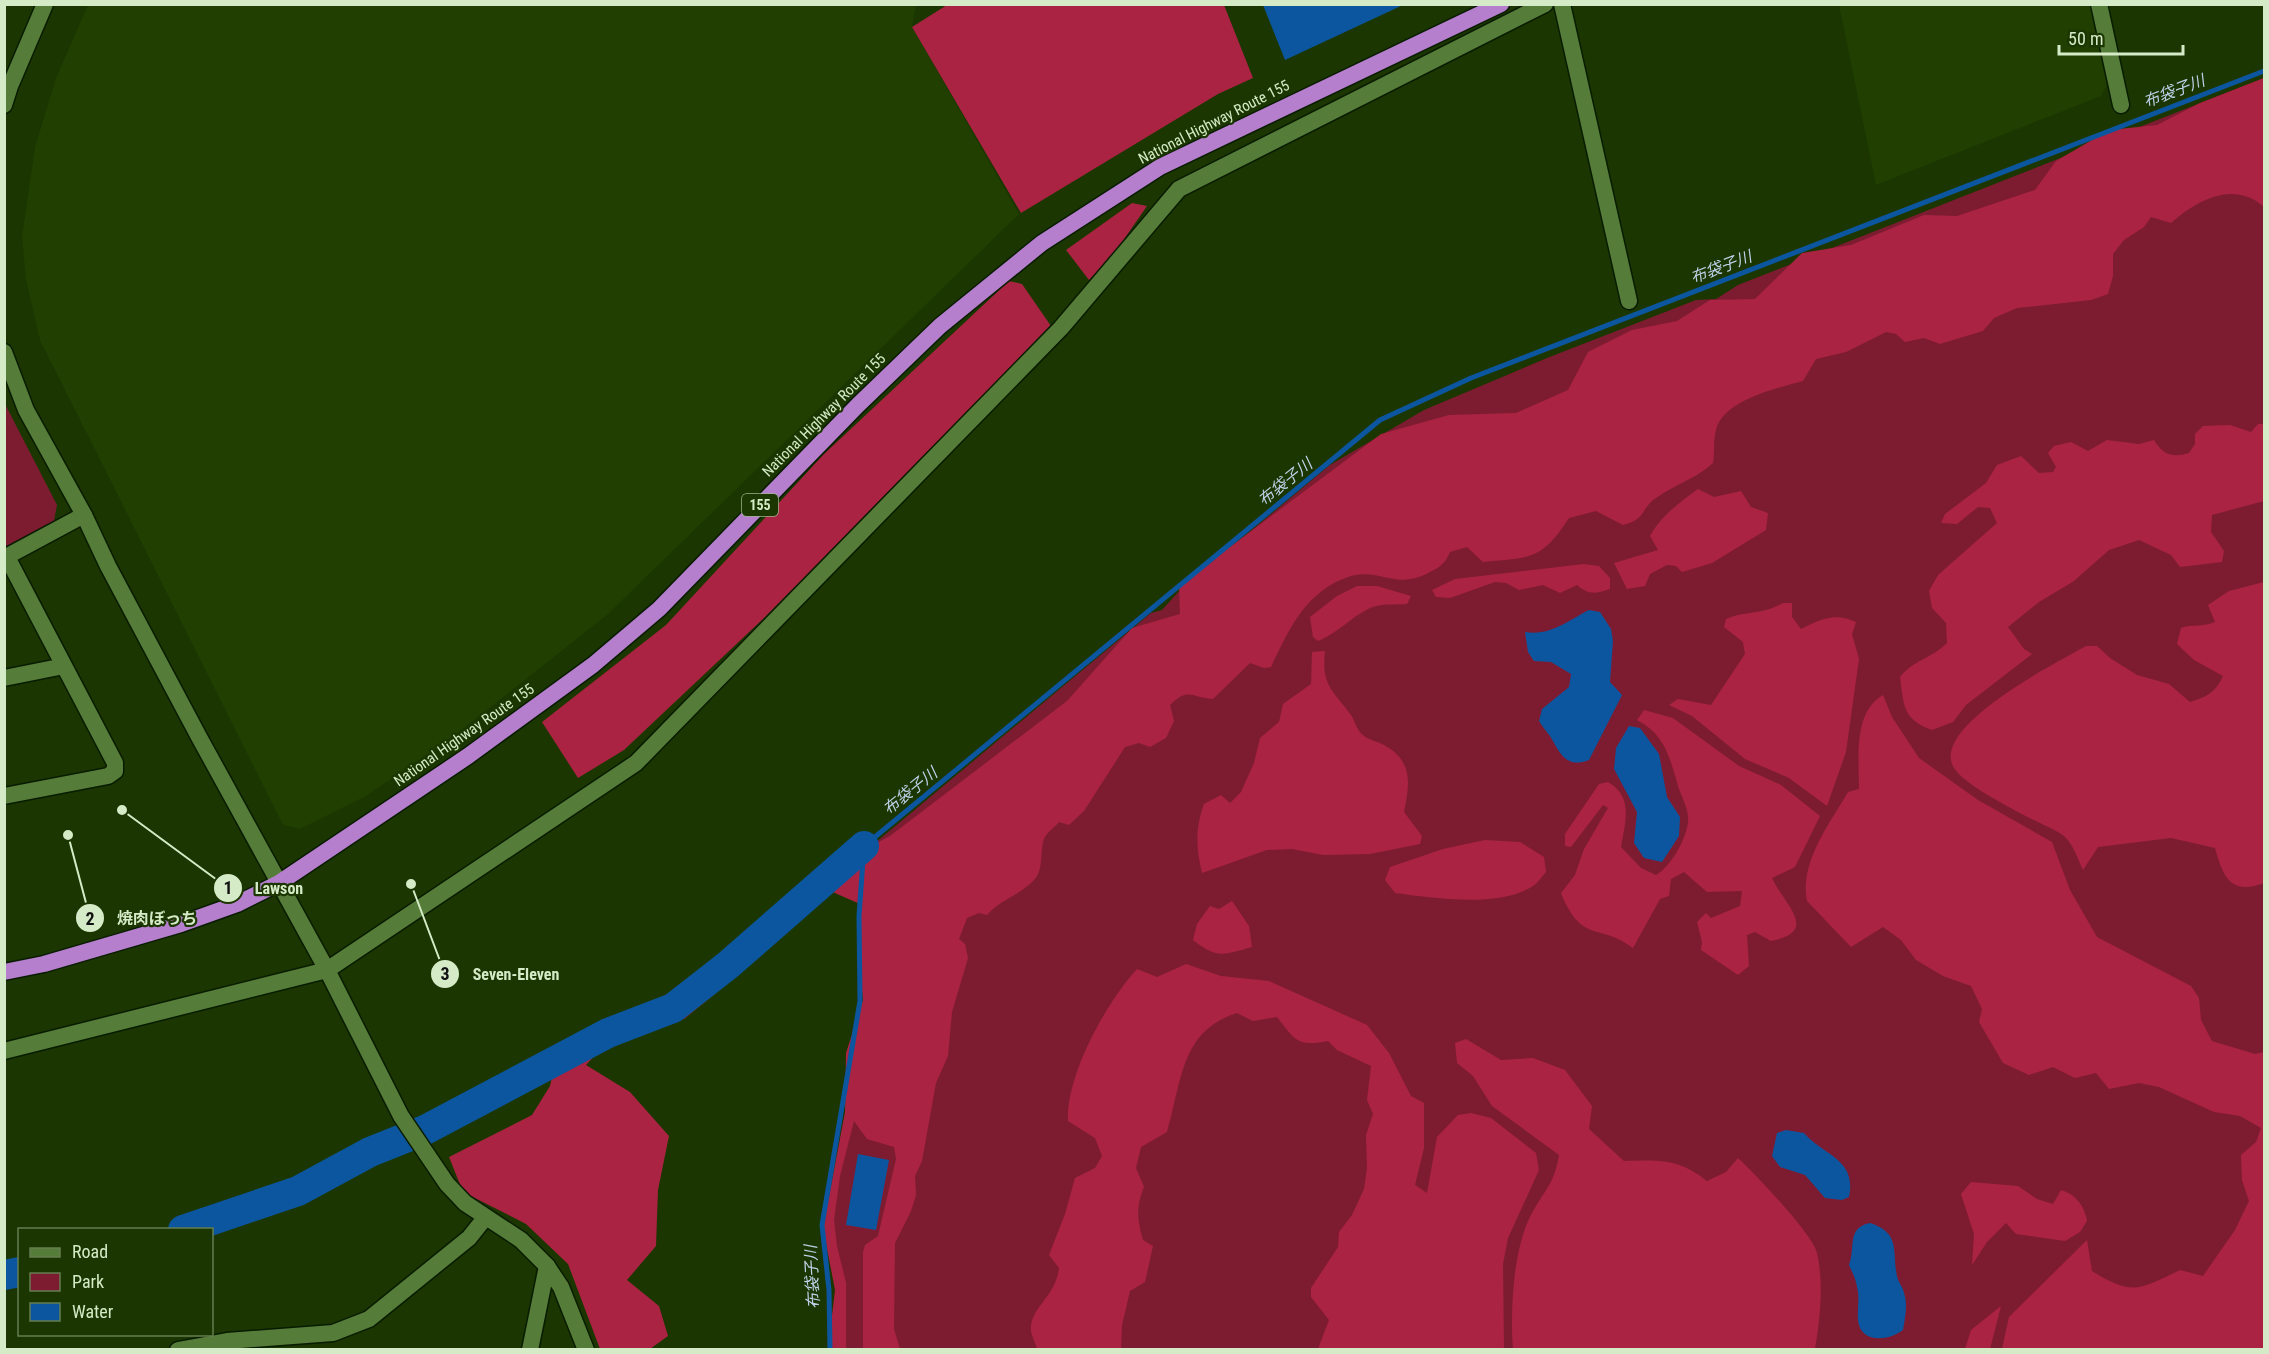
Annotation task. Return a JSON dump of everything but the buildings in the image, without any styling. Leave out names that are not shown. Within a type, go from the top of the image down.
[{"type":"highway","name":"National Highway Route 155","points":[[4,972],[44,964],[181,924],[237,904],[279,883],[468,756],[601,658],[659,609],[858,405],[940,326],[1042,243],[1160,167],[1501,4]]},
{"type":"street","points":[[4,105],[45,4]]},
{"type":"street","points":[[4,1051],[327,970],[636,763],[1061,328],[1179,189],[1545,4]]},
{"type":"street","points":[[1562,4],[1629,301]]},
{"type":"street","points":[[2099,4],[2121,105]]},
{"type":"street","points":[[4,352],[26,410],[84,515],[113,576],[327,970],[411,1132],[447,1184],[465,1203],[521,1240],[548,1266],[561,1287],[586,1350]]},
{"type":"street","points":[[4,796],[108,776],[115,771],[115,763],[6,557],[84,515]]},
{"type":"street","points":[[4,678],[64,666]]},
{"type":"street","points":[[178,1350],[227,1341],[333,1333],[369,1319],[469,1238],[485,1218]]},
{"type":"street","points":[[530,1350],[548,1266]]},
{"type":"shaded area","points":[[88,5],[916,5],[912,27],[1019,214],[607,615],[454,736],[366,796],[300,829],[283,825],[40,340],[26,280],[22,237],[35,147],[56,78]]},
{"type":"shaded area","points":[[947,5],[1224,5],[1253,78],[1218,94],[1021,213],[912,27]]},
{"type":"shaded area","points":[[1839,5],[2090,5],[2107,85],[2101,96],[1876,185]]},
{"type":"shaded area","points":[[2264,78],[2264,207],[2252,199],[2228,194],[2216,196],[2192,207],[2171,223],[2151,217],[2144,227],[2124,240],[2113,254],[2113,276],[2108,294],[2091,300],[2017,308],[1994,318],[1983,331],[1940,344],[1924,338],[1905,342],[1896,334],[1886,332],[1846,352],[1816,359],[1803,381],[1753,397],[1729,411],[1716,430],[1713,463],[1656,498],[1640,517],[1631,523],[1623,525],[1596,511],[1569,518],[1542,550],[1524,557],[1483,562],[1467,547],[1450,552],[1439,567],[1417,578],[1407,580],[1361,574],[1335,582],[1322,591],[1301,612],[1271,667],[1264,668],[1250,663],[1213,699],[1190,694],[1176,699],[1170,705],[1174,721],[1166,738],[1150,747],[1139,743],[1125,747],[1084,811],[1069,825],[1059,822],[1047,835],[1044,839],[1040,868],[1035,879],[987,915],[979,913],[967,918],[959,939],[965,944],[968,958],[952,1012],[948,1056],[936,1083],[922,1161],[915,1176],[916,1195],[911,1211],[895,1243],[894,1329],[900,1349],[863,1349],[863,1252],[865,1245],[878,1236],[896,1159],[894,1147],[867,1139],[854,1121],[840,1176],[834,1220],[837,1246],[846,1283],[846,1349],[828,1349],[835,1290],[823,1228],[845,1112],[846,1053],[863,1000],[857,939],[860,904],[828,890],[790,908],[724,963],[711,997],[684,1019],[658,1009],[622,1026],[586,1065],[630,1092],[669,1136],[658,1190],[656,1246],[627,1280],[659,1306],[668,1336],[650,1349],[600,1349],[568,1264],[526,1224],[463,1192],[449,1157],[532,1115],[550,1086],[556,1059],[573,1037],[666,995],[829,868],[890,836],[1067,701],[1132,628],[1180,614],[1179,585],[1381,434],[1449,415],[1516,413],[1568,390],[1588,352],[1632,330],[1677,321],[1710,300],[1755,299],[1802,253],[1851,245],[1924,215],[1957,216],[2035,190],[2056,161],[2109,130],[2157,125],[2200,103]]},
{"type":"shaded area","points":[[1132,203],[1147,206],[1111,258],[1089,280],[1066,250]]},
{"type":"shaded area","points":[[1009,281],[1022,284],[1051,326],[765,617],[624,750],[578,778],[542,722],[666,625],[824,454]]},
{"type":"shaded area","points":[[2258,424],[2264,424],[2264,501],[2212,515],[2211,532],[2224,551],[2222,562],[2180,567],[2171,555],[2139,540],[2109,550],[2074,581],[2039,602],[2008,627],[2024,649],[2032,654],[1966,705],[1953,722],[1932,730],[1922,726],[1910,716],[1904,703],[1900,677],[1911,666],[1935,653],[1947,643],[1946,623],[1932,608],[1929,591],[1938,575],[1997,523],[1990,508],[1978,507],[1957,524],[1941,523],[1945,514],[1986,483],[1997,465],[2021,456],[2039,473],[2053,472],[2056,467],[2048,453],[2054,446],[2071,442],[2088,451],[2107,440],[2139,444],[2154,440],[2168,454],[2183,454],[2189,453],[2195,444],[2195,434],[2203,426],[2230,425],[2251,432]]},
{"type":"shaded area","points":[[1698,489],[1714,497],[1741,491],[1751,507],[1768,513],[1766,530],[1712,563],[1682,572],[1676,566],[1667,565],[1650,574],[1645,586],[1627,589],[1614,563],[1658,550],[1650,536],[1654,529],[1671,510]]},
{"type":"shaded area","points":[[1584,564],[1599,566],[1610,578],[1610,589],[1592,593],[1577,585],[1560,593],[1543,585],[1519,590],[1506,583],[1495,582],[1450,598],[1436,597],[1432,590],[1455,579]]},
{"type":"shaded area","points":[[2264,582],[2264,883],[2243,887],[2236,885],[2225,875],[2215,848],[2171,838],[2098,847],[2083,870],[2066,838],[1992,797],[1956,771],[1952,764],[1952,748],[1962,731],[1980,713],[2026,680],[2086,646],[2097,646],[2110,658],[2137,675],[2169,684],[2190,702],[2206,696],[2214,690],[2223,676],[2194,660],[2177,644],[2181,628],[2215,622],[2208,605],[2229,591]]},
{"type":"shaded area","points":[[1357,586],[1377,586],[1411,596],[1407,604],[1374,606],[1318,641],[1313,637],[1310,617],[1337,596]]},
{"type":"shaded area","points":[[1783,603],[1792,603],[1792,617],[1801,629],[1815,622],[1835,617],[1856,622],[1852,634],[1859,659],[1846,752],[1827,806],[1789,778],[1745,759],[1692,716],[1669,705],[1678,699],[1711,705],[1745,654],[1743,642],[1724,627],[1726,619],[1767,610]]},
{"type":"shaded area","points":[[1325,651],[1324,663],[1327,680],[1359,731],[1367,738],[1393,751],[1405,766],[1408,782],[1404,812],[1422,836],[1420,844],[1370,854],[1323,855],[1292,849],[1267,850],[1202,873],[1197,838],[1204,804],[1221,795],[1230,803],[1241,792],[1254,763],[1260,738],[1279,722],[1283,704],[1311,684],[1312,652]]},
{"type":"shaded area","points":[[1883,695],[1892,717],[1919,758],[1978,800],[2052,842],[2070,890],[2097,937],[2191,986],[2199,998],[2201,1020],[2212,1041],[2255,1054],[2264,1052],[2264,1349],[2002,1349],[2009,1317],[2087,1240],[2092,1271],[2117,1284],[2127,1287],[2145,1286],[2180,1270],[2203,1276],[2235,1230],[2249,1201],[2242,1180],[2241,1155],[2256,1142],[2261,1128],[2240,1116],[2214,1112],[2159,1087],[2139,1083],[2109,1089],[2096,1073],[2075,1078],[2053,1067],[2029,1075],[2003,1063],[1979,1022],[1982,1009],[1971,986],[1943,976],[1916,960],[1901,940],[1883,927],[1851,947],[1807,901],[1806,887],[1812,858],[1825,830],[1848,792],[1859,789],[1862,724],[1873,703]]},
{"type":"shaded area","points":[[1644,710],[1673,718],[1739,766],[1781,785],[1820,816],[1795,867],[1772,878],[1795,916],[1794,931],[1786,937],[1771,941],[1755,932],[1747,935],[1749,966],[1738,975],[1701,950],[1702,942],[1697,922],[1706,913],[1711,918],[1740,906],[1742,891],[1707,892],[1684,872],[1671,879],[1669,896],[1660,899],[1633,948],[1621,940],[1592,930],[1576,920],[1561,893],[1575,875],[1584,849],[1608,808],[1603,805],[1571,847],[1565,846],[1565,834],[1599,784],[1608,782],[1622,795],[1626,819],[1621,847],[1641,868],[1656,875],[1662,871],[1673,858],[1683,840],[1688,823],[1687,809],[1670,759],[1661,741],[1647,726],[1637,720]]},
{"type":"shaded area","points":[[1485,840],[1520,842],[1544,857],[1546,872],[1535,885],[1519,893],[1503,897],[1466,900],[1395,893],[1385,880],[1390,867],[1443,849]]},
{"type":"shaded area","points":[[1232,901],[1249,926],[1252,947],[1221,954],[1208,950],[1193,940],[1197,924],[1210,906],[1219,909]]},
{"type":"shaded area","points":[[1186,964],[1221,976],[1269,981],[1367,1025],[1389,1053],[1411,1096],[1424,1103],[1424,1148],[1415,1185],[1427,1193],[1437,1137],[1458,1115],[1471,1113],[1491,1118],[1536,1153],[1539,1170],[1508,1238],[1503,1264],[1504,1349],[1318,1349],[1329,1320],[1311,1297],[1311,1288],[1338,1247],[1339,1232],[1352,1215],[1364,1189],[1367,1168],[1366,1135],[1373,1114],[1367,1100],[1371,1066],[1337,1050],[1328,1041],[1309,1043],[1298,1040],[1277,1017],[1253,1021],[1237,1013],[1218,1021],[1204,1032],[1194,1045],[1181,1077],[1167,1132],[1141,1147],[1136,1168],[1144,1187],[1139,1207],[1139,1219],[1143,1240],[1153,1246],[1145,1282],[1130,1291],[1122,1325],[1121,1349],[1037,1349],[1031,1331],[1032,1323],[1038,1309],[1053,1287],[1059,1268],[1049,1255],[1065,1214],[1075,1178],[1095,1168],[1102,1156],[1095,1138],[1068,1121],[1069,1103],[1081,1062],[1101,1020],[1137,969],[1157,977]]},
{"type":"shaded area","points":[[1466,1039],[1501,1060],[1533,1058],[1565,1070],[1592,1106],[1589,1129],[1624,1161],[1648,1160],[1677,1164],[1697,1173],[1707,1181],[1726,1172],[1738,1158],[1794,1218],[1817,1253],[1821,1289],[1815,1349],[1513,1349],[1514,1282],[1520,1247],[1530,1217],[1554,1174],[1559,1155],[1492,1106],[1473,1076],[1457,1063],[1455,1043]]},
{"type":"shaded area","points":[[1971,1182],[2018,1186],[2037,1199],[2053,1204],[2061,1190],[2079,1202],[2087,1221],[2080,1232],[2065,1241],[2016,1234],[2006,1223],[1987,1242],[1972,1265],[1974,1234],[1961,1194]]},
{"type":"shaded area","points":[[2001,1306],[1990,1349],[1965,1349],[1971,1330]]},
{"type":"green space","points":[[2264,78],[2264,1349],[831,1349],[836,1288],[826,1227],[865,1002],[869,848],[1151,613],[1162,610],[1181,589],[1330,465],[1424,410],[1547,358],[1696,300],[1716,299],[1738,285]]},
{"type":"green space","points":[[4,402],[57,505],[53,526],[4,552]]},
{"type":"water","points":[[1263,5],[1403,5],[1285,60]]},
{"type":"water","points":[[1589,610],[1600,612],[1611,629],[1613,641],[1610,682],[1622,695],[1589,760],[1575,762],[1565,758],[1539,721],[1542,709],[1569,687],[1571,674],[1551,662],[1534,661],[1528,652],[1525,632],[1551,630]]},
{"type":"water","points":[[1629,726],[1640,728],[1659,754],[1667,797],[1680,817],[1679,836],[1662,862],[1644,858],[1634,843],[1637,812],[1614,769],[1616,748]]},
{"type":"water","points":[[1786,1130],[1804,1133],[1844,1166],[1850,1184],[1849,1197],[1842,1200],[1825,1198],[1805,1175],[1780,1167],[1772,1156],[1777,1133]]},
{"type":"water","points":[[858,1154],[889,1160],[876,1230],[846,1225]]},
{"type":"water","points":[[1870,1223],[1887,1232],[1891,1238],[1897,1276],[1906,1302],[1903,1330],[1883,1338],[1869,1337],[1860,1328],[1858,1291],[1849,1265],[1855,1234],[1862,1226]]},
{"type":"waterway","name":"布袋子川","points":[[830,1350],[829,1290],[822,1225],[860,1001],[859,916],[864,846],[1380,420],[1471,378],[2264,71]]},
{"type":"waterway","points":[[189,1228],[298,1191],[370,1152],[425,1130],[608,1033],[673,1008],[728,965],[864,846]]},
{"type":"waterway","points":[[4,1275],[18,1272]]},
{"type":"place","name":"Lawson","points":[[122,810]]},
{"type":"place","name":"焼肉ぼっち","points":[[68,835]]},
{"type":"place","name":"Seven-Eleven","points":[[411,884]]}]
